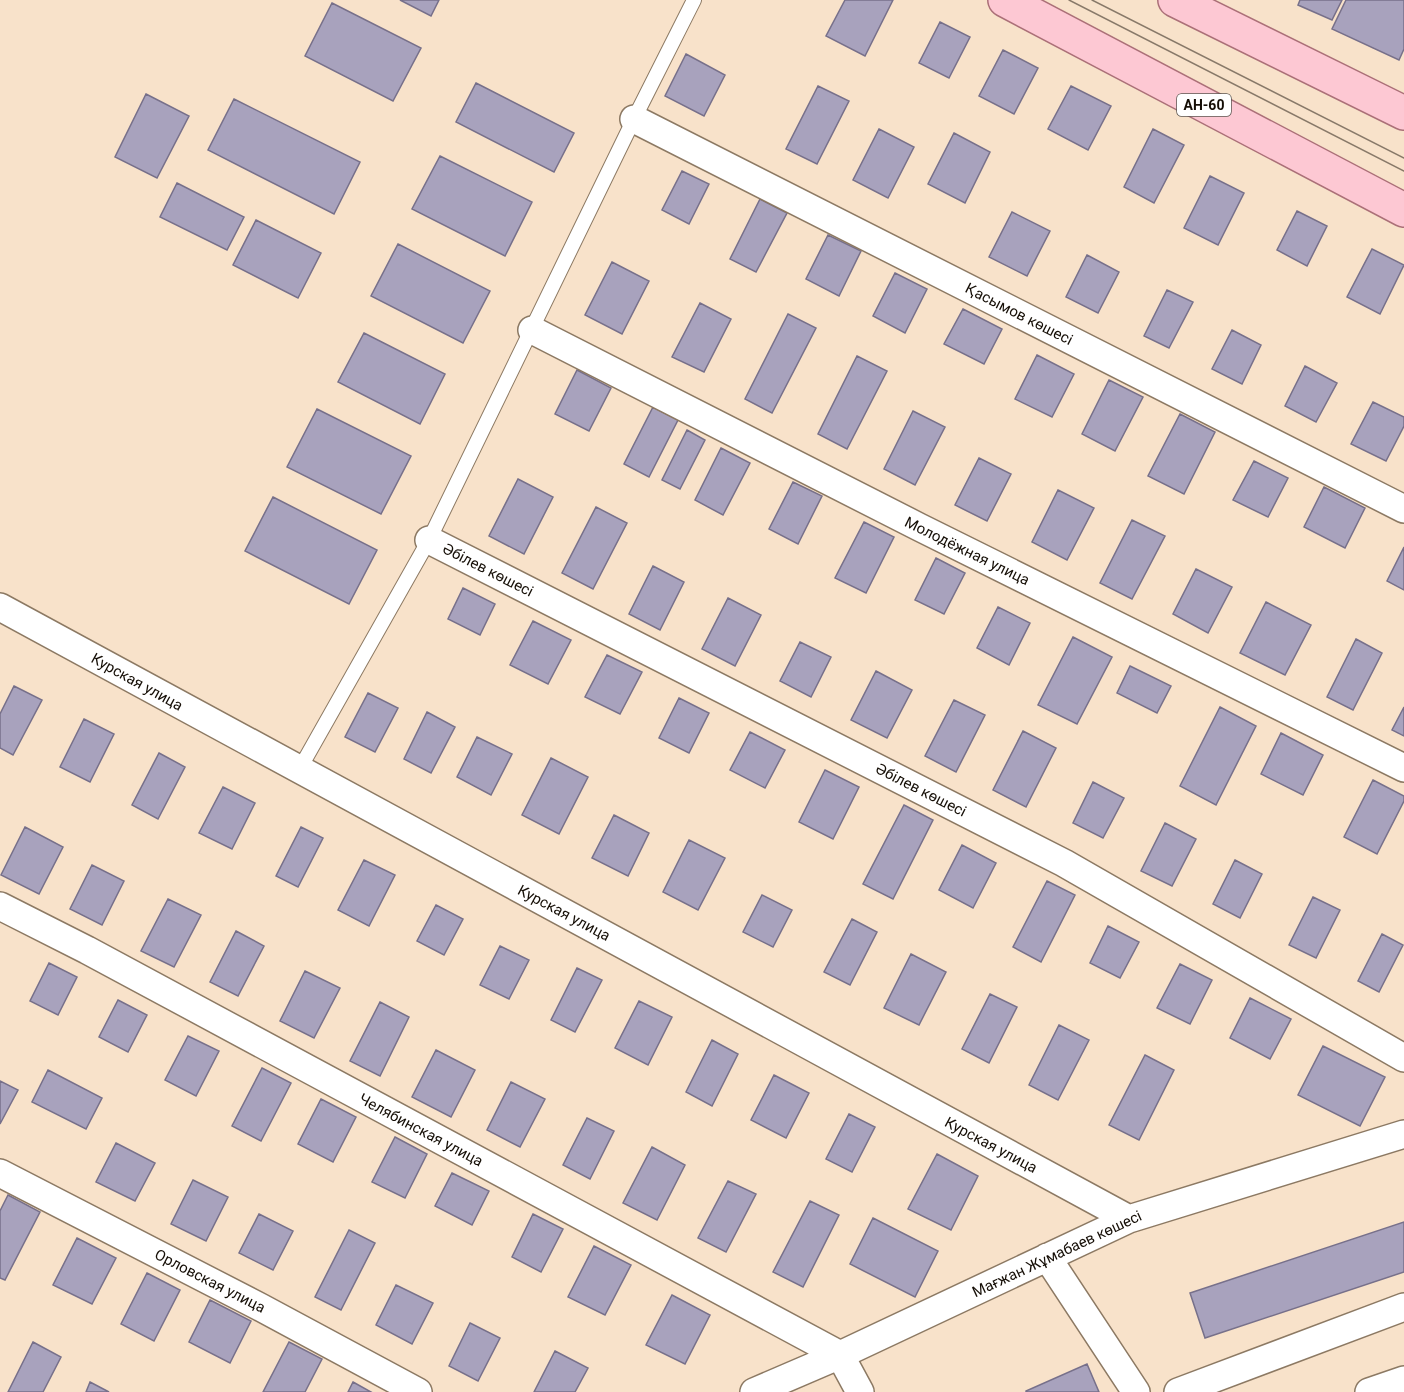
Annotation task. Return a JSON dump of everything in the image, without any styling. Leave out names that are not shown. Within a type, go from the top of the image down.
[{"type":"main road","name":"АН-60","points":[[1005,0],[1404,210]]},
{"type":"main road","points":[[1175,0],[1404,113]]},
{"type":"street","name":"Қасымов көшесі","points":[[634,119],[1404,509]]},
{"type":"street","name":"Молодёжная улица","points":[[532,330],[909,522],[1404,768]]},
{"type":"street","name":"Әбілев көшесі","points":[[429,540],[1064,863],[1404,1058]]},
{"type":"street","name":"Курская улица","points":[[0,607],[1129,1219]]},
{"type":"street","name":"Челябинская улица","points":[[0,906],[87,950],[840,1355]]},
{"type":"street","name":"Мағжан Жұмабаев көшесі","points":[[754,1392],[840,1355],[1129,1219],[1404,1134]]},
{"type":"street","name":"Орловская улица","points":[[0,1173],[260,1307],[418,1392]]},
{"type":"street","points":[[1047,1257],[1136,1392]]},
{"type":"street","points":[[1178,1392],[1404,1307]]},
{"type":"street","points":[[840,1355],[860,1392]]},
{"type":"street","points":[[1370,1392],[1404,1380]]},
{"type":"lane","points":[[299,770],[429,540],[694,0]]},
{"type":"building","points":[[400,0],[439,0],[431,16]]},
{"type":"building","points":[[845,0],[893,0],[865,56],[826,36]]},
{"type":"building","points":[[1300,0],[1342,0],[1332,20],[1298,5]]},
{"type":"building","points":[[1346,0],[1404,0],[1404,49],[1399,60],[1332,29]]},
{"type":"building","points":[[332,3],[421,48],[393,101],[305,56]]},
{"type":"building","points":[[940,22],[970,37],[949,78],[919,63]]},
{"type":"building","points":[[1003,50],[1038,68],[1014,114],[979,96]]},
{"type":"building","points":[[686,54],[725,75],[704,116],[665,96]]},
{"type":"building","points":[[476,83],[574,133],[554,172],[456,122]]},
{"type":"building","points":[[818,86],[849,101],[817,164],[786,149]]},
{"type":"building","points":[[1071,86],[1111,106],[1088,150],[1048,129]]},
{"type":"building","points":[[146,94],[189,116],[157,178],[115,157]]},
{"type":"building","points":[[234,99],[360,162],[334,214],[208,150]]},
{"type":"building","points":[[879,129],[914,147],[888,198],[853,180]]},
{"type":"building","points":[[1153,129],[1184,145],[1154,203],[1124,187]]},
{"type":"building","points":[[954,133],[990,152],[965,203],[928,184]]},
{"type":"building","points":[[440,156],[532,202],[505,256],[412,209]]},
{"type":"building","points":[[682,171],[709,184],[689,224],[662,210]]},
{"type":"building","points":[[1210,176],[1244,193],[1218,245],[1184,228]]},
{"type":"building","points":[[177,183],[244,217],[227,250],[160,217]]},
{"type":"building","points":[[760,199],[787,213],[756,272],[730,259]]},
{"type":"building","points":[[1297,211],[1327,226],[1307,266],[1277,250]]},
{"type":"building","points":[[1012,212],[1050,231],[1027,276],[989,257]]},
{"type":"building","points":[[256,220],[321,253],[298,298],[233,265]]},
{"type":"building","points":[[828,235],[861,251],[839,296],[806,279]]},
{"type":"building","points":[[398,244],[490,291],[463,343],[371,296]]},
{"type":"building","points":[[1372,249],[1404,265],[1380,314],[1347,297]]},
{"type":"building","points":[[1087,255],[1119,272],[1098,313],[1066,297]]},
{"type":"building","points":[[612,262],[649,281],[622,334],[585,315]]},
{"type":"building","points":[[895,273],[927,289],[905,333],[873,316]]},
{"type":"building","points":[[1167,290],[1193,302],[1169,348],[1144,336]]},
{"type":"building","points":[[700,303],[731,319],[704,372],[672,357]]},
{"type":"building","points":[[963,309],[1002,329],[984,364],[944,344]]},
{"type":"building","points":[[788,314],[816,328],[772,413],[745,399]]},
{"type":"building","points":[[1232,330],[1261,345],[1242,384],[1212,369]]},
{"type":"building","points":[[364,333],[445,374],[420,424],[338,382]]},
{"type":"building","points":[[1037,355],[1074,374],[1052,417],[1015,399]]},
{"type":"building","points":[[857,356],[887,371],[847,449],[818,434]]},
{"type":"building","points":[[1305,366],[1337,383],[1316,422],[1285,406]]},
{"type":"building","points":[[577,370],[611,388],[589,431],[555,414]]},
{"type":"building","points":[[1109,380],[1143,397],[1115,451],[1082,434]]},
{"type":"building","points":[[1373,402],[1404,417],[1404,426],[1386,461],[1351,444]]},
{"type":"building","points":[[653,407],[678,420],[649,477],[624,464]]},
{"type":"building","points":[[317,409],[411,456],[381,514],[287,467]]},
{"type":"building","points":[[913,411],[945,427],[915,485],[884,469]]},
{"type":"building","points":[[1180,414],[1215,432],[1184,494],[1148,476]]},
{"type":"building","points":[[687,430],[705,440],[680,489],[662,480]]},
{"type":"building","points":[[721,448],[750,463],[723,515],[695,500]]},
{"type":"building","points":[[979,458],[1011,474],[987,521],[955,505]]},
{"type":"building","points":[[1254,461],[1288,478],[1268,517],[1233,500]]},
{"type":"building","points":[[518,479],[553,497],[524,554],[489,536]]},
{"type":"building","points":[[793,482],[822,496],[798,544],[769,529]]},
{"type":"building","points":[[1324,487],[1365,508],[1345,548],[1304,527]]},
{"type":"building","points":[[1058,490],[1094,508],[1067,560],[1032,542]]},
{"type":"building","points":[[273,497],[377,550],[349,604],[245,551]]},
{"type":"building","points":[[596,507],[627,523],[593,589],[562,573]]},
{"type":"building","points":[[1132,520],[1165,536],[1132,599],[1100,583]]},
{"type":"building","points":[[864,522],[894,537],[866,593],[835,578]]},
{"type":"building","points":[[1404,547],[1404,590],[1387,581]]},
{"type":"building","points":[[936,558],[965,573],[944,614],[915,600]]},
{"type":"building","points":[[653,566],[684,582],[660,630],[629,614]]},
{"type":"building","points":[[1196,569],[1232,587],[1208,633],[1173,614]]},
{"type":"building","points":[[463,588],[495,604],[480,635],[448,619]]},
{"type":"building","points":[[728,598],[761,615],[735,666],[702,649]]},
{"type":"building","points":[[1266,602],[1311,625],[1285,675],[1240,653]]},
{"type":"building","points":[[998,607],[1030,623],[1009,665],[977,648]]},
{"type":"building","points":[[533,621],[571,640],[548,684],[510,665]]},
{"type":"building","points":[[1073,637],[1112,657],[1077,724],[1038,705]]},
{"type":"building","points":[[1356,639],[1382,653],[1353,710],[1327,697]]},
{"type":"building","points":[[800,642],[831,657],[811,697],[780,681]]},
{"type":"building","points":[[607,655],[642,672],[620,714],[585,697]]},
{"type":"building","points":[[1130,666],[1171,686],[1157,713],[1117,693]]},
{"type":"building","points":[[876,671],[912,690],[887,738],[851,720]]},
{"type":"building","points":[[14,686],[42,700],[13,755],[0,748],[0,714]]},
{"type":"building","points":[[368,693],[398,708],[375,752],[345,737]]},
{"type":"building","points":[[679,698],[709,713],[689,753],[659,738]]},
{"type":"building","points":[[954,700],[985,715],[956,772],[925,756]]},
{"type":"building","points":[[1220,707],[1256,726],[1216,805],[1180,786]]},
{"type":"building","points":[[1404,707],[1404,736],[1392,730]]},
{"type":"building","points":[[427,712],[455,727],[431,773],[404,759]]},
{"type":"building","points":[[84,719],[114,734],[90,782],[60,767]]},
{"type":"building","points":[[1023,731],[1056,748],[1026,807],[993,790]]},
{"type":"building","points":[[750,732],[785,750],[765,788],[730,770]]},
{"type":"building","points":[[1281,733],[1323,755],[1303,795],[1261,774]]},
{"type":"building","points":[[477,737],[512,754],[491,795],[457,777]]},
{"type":"building","points":[[159,753],[185,767],[158,819],[132,805]]},
{"type":"building","points":[[551,758],[588,777],[559,834],[522,815]]},
{"type":"building","points":[[825,770],[859,787],[833,839],[799,822]]},
{"type":"building","points":[[1373,780],[1404,796],[1404,801],[1377,854],[1344,837]]},
{"type":"building","points":[[1093,782],[1124,798],[1103,838],[1073,823]]},
{"type":"building","points":[[223,787],[255,803],[232,849],[199,833]]},
{"type":"building","points":[[904,805],[933,820],[893,899],[863,884]]},
{"type":"building","points":[[614,815],[649,833],[628,876],[592,858]]},
{"type":"building","points":[[1165,823],[1196,839],[1172,886],[1141,871]]},
{"type":"building","points":[[25,827],[63,847],[39,894],[1,875]]},
{"type":"building","points":[[301,827],[323,838],[298,887],[276,876]]},
{"type":"building","points":[[689,840],[725,858],[698,910],[663,892]]},
{"type":"building","points":[[962,845],[996,863],[973,908],[939,890]]},
{"type":"building","points":[[364,860],[395,875],[369,926],[338,910]]},
{"type":"building","points":[[1235,860],[1262,874],[1240,918],[1213,904]]},
{"type":"building","points":[[92,865],[124,881],[102,925],[70,909]]},
{"type":"building","points":[[1047,881],[1075,895],[1041,962],[1013,947]]},
{"type":"building","points":[[762,895],[792,910],[773,947],[743,932]]},
{"type":"building","points":[[1313,897],[1340,910],[1316,958],[1289,945]]},
{"type":"building","points":[[168,899],[201,915],[174,967],[141,951]]},
{"type":"building","points":[[436,905],[463,919],[444,955],[417,941]]},
{"type":"building","points":[[852,919],[877,932],[850,985],[824,972]]},
{"type":"building","points":[[1108,926],[1139,942],[1120,978],[1090,963]]},
{"type":"building","points":[[236,931],[264,946],[238,996],[210,982]]},
{"type":"building","points":[[1382,934],[1403,945],[1379,992],[1358,981]]},
{"type":"building","points":[[500,946],[529,960],[509,999],[480,985]]},
{"type":"building","points":[[911,954],[946,972],[919,1025],[884,1008]]},
{"type":"building","points":[[49,963],[77,977],[58,1015],[30,1001]]},
{"type":"building","points":[[1180,964],[1212,980],[1190,1024],[1157,1008]]},
{"type":"building","points":[[577,968],[602,980],[575,1032],[551,1020]]},
{"type":"building","points":[[305,971],[340,988],[314,1038],[280,1021]]},
{"type":"building","points":[[990,994],[1017,1007],[989,1063],[962,1049]]},
{"type":"building","points":[[1250,998],[1291,1019],[1270,1059],[1230,1038]]},
{"type":"building","points":[[118,1000],[147,1015],[128,1052],[99,1037]]},
{"type":"building","points":[[639,1001],[672,1017],[648,1065],[615,1048]]},
{"type":"building","points":[[380,1002],[409,1017],[380,1076],[350,1061]]},
{"type":"building","points":[[1059,1025],[1089,1040],[1058,1100],[1029,1085]]},
{"type":"building","points":[[188,1036],[219,1051],[196,1096],[165,1080]]},
{"type":"building","points":[[712,1040],[738,1054],[712,1106],[686,1092]]},
{"type":"building","points":[[1323,1046],[1385,1077],[1360,1126],[1298,1095]]},
{"type":"building","points":[[436,1050],[475,1070],[451,1117],[412,1097]]},
{"type":"building","points":[[1145,1055],[1174,1070],[1139,1140],[1109,1125]]},
{"type":"building","points":[[262,1068],[291,1083],[261,1141],[232,1126]]},
{"type":"building","points":[[48,1070],[102,1098],[86,1129],[32,1102]]},
{"type":"building","points":[[774,1075],[809,1093],[786,1138],[751,1120]]},
{"type":"building","points":[[0,1081],[18,1090],[0,1124]]},
{"type":"building","points":[[511,1082],[545,1099],[520,1147],[487,1130]]},
{"type":"building","points":[[321,1099],[356,1117],[333,1162],[298,1144]]},
{"type":"building","points":[[849,1114],[875,1127],[852,1172],[826,1159]]},
{"type":"building","points":[[587,1118],[614,1131],[590,1179],[563,1165]]},
{"type":"building","points":[[395,1137],[427,1154],[405,1198],[372,1182]]},
{"type":"building","points":[[116,1143],[155,1163],[135,1201],[96,1182]]},
{"type":"building","points":[[652,1147],[685,1165],[657,1220],[623,1203]]},
{"type":"building","points":[[937,1154],[978,1176],[951,1230],[908,1209]]},
{"type":"building","points":[[452,1173],[489,1191],[472,1225],[435,1206]]},
{"type":"building","points":[[193,1180],[228,1197],[206,1241],[171,1224]]},
{"type":"building","points":[[728,1181],[756,1194],[726,1252],[698,1238]]},
{"type":"building","points":[[8,1195],[40,1212],[5,1280],[0,1278],[0,1211]]},
{"type":"building","points":[[810,1201],[839,1215],[803,1287],[773,1272]]},
{"type":"building","points":[[259,1214],[293,1231],[273,1270],[239,1253]]},
{"type":"building","points":[[533,1214],[563,1229],[541,1272],[512,1257]]},
{"type":"building","points":[[873,1218],[938,1251],[915,1297],[850,1264]]},
{"type":"building","points":[[1404,1222],[1404,1272],[1205,1338],[1190,1293]]},
{"type":"building","points":[[349,1230],[375,1243],[341,1310],[315,1297]]},
{"type":"building","points":[[77,1238],[116,1258],[92,1304],[53,1285]]},
{"type":"building","points":[[594,1246],[631,1265],[605,1315],[568,1297]]},
{"type":"building","points":[[147,1273],[180,1290],[154,1341],[121,1324]]},
{"type":"building","points":[[396,1285],[433,1303],[412,1344],[376,1325]]},
{"type":"building","points":[[672,1295],[710,1315],[685,1364],[646,1345]]},
{"type":"building","points":[[210,1300],[251,1321],[230,1363],[189,1342]]},
{"type":"building","points":[[470,1323],[500,1338],[478,1381],[449,1366]]},
{"type":"building","points":[[33,1342],[61,1357],[43,1392],[8,1392]]},
{"type":"building","points":[[289,1342],[322,1359],[305,1392],[263,1392]]},
{"type":"building","points":[[555,1351],[588,1368],[575,1392],[534,1392]]},
{"type":"building","points":[[1087,1364],[1099,1392],[1026,1392],[1026,1391]]},
{"type":"building","points":[[90,1382],[109,1392],[86,1392]]},
{"type":"building","points":[[353,1382],[371,1392],[348,1392]]},
{"type":"tram line","points":[[1069,0],[1404,171]]},
{"type":"tram line","points":[[1092,0],[1404,158]]}]
